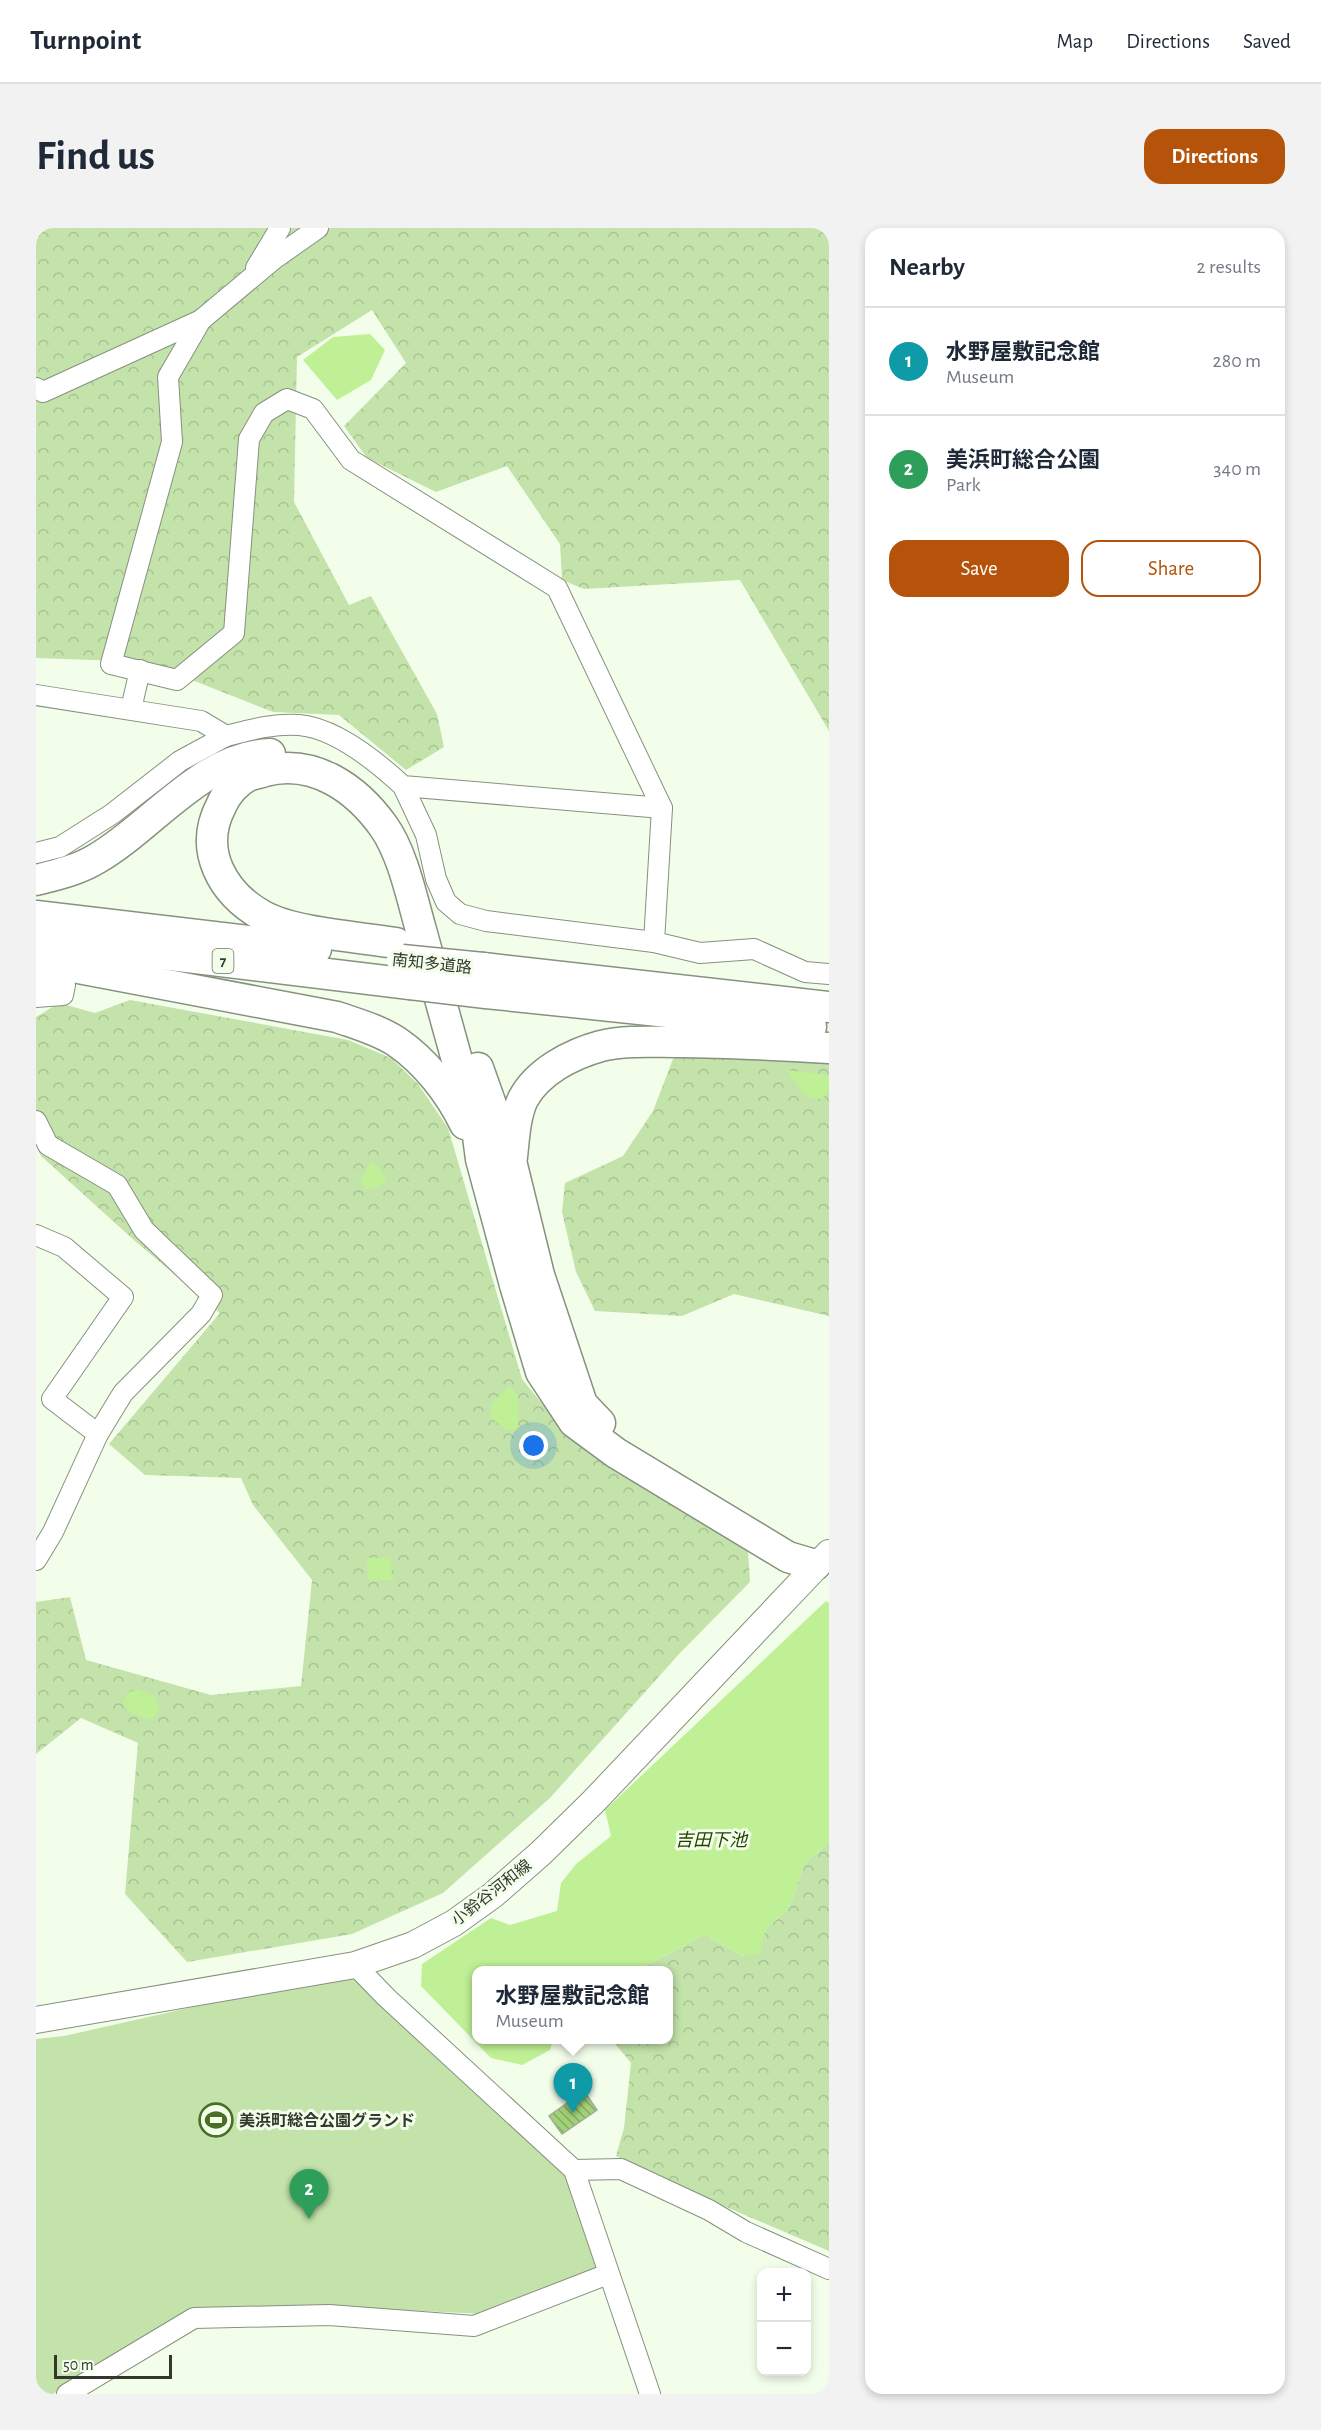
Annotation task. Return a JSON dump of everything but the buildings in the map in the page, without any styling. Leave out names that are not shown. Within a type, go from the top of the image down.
[{"type":"highway","points":[[36,880],[60,874],[95,860],[139,829],[194,784],[228,764],[252,756],[297,753],[319,756],[338,764],[374,789],[389,807],[423,893],[460,1018],[511,1161],[540,1275],[582,1404],[607,1431],[709,1494],[822,1559]]},
{"type":"highway","points":[[403,962],[284,925],[262,915],[243,902],[229,888],[216,864],[212,850],[211,831],[226,794],[248,776],[280,767],[311,771],[341,783],[365,804],[385,829],[398,856],[413,903],[478,1136],[481,1160],[515,1285],[541,1372],[574,1422],[616,1453],[788,1557],[822,1559]]},
{"type":"highway","name":"南知多道路","points":[[36,916],[480,971],[829,1007]]},
{"type":"highway","name":"南知多道路","points":[[36,939],[403,962]]},
{"type":"highway","points":[[36,960],[337,1017],[365,1027],[396,1042],[424,1065],[448,1094],[481,1160]]},
{"type":"highway","name":"南知多道路","points":[[480,971],[829,1029]]},
{"type":"highway","points":[[511,1161],[515,1128],[524,1099],[544,1073],[568,1059],[601,1046],[639,1042],[739,1042],[829,1048]]},
{"type":"main road","name":"小鈴谷河和線","points":[[36,2020],[355,1965],[413,1945],[454,1923],[493,1895],[541,1853],[594,1801],[822,1559]]},
{"type":"street","points":[[244,285],[280,228]]},
{"type":"street","points":[[36,388],[43,392],[201,320],[274,260],[318,228]]},
{"type":"street","points":[[201,320],[168,377],[172,442],[111,664],[177,680],[234,633],[249,439],[264,413],[288,399],[313,409],[351,460],[557,588],[662,808],[654,942]]},
{"type":"street","points":[[131,709],[140,670]]},
{"type":"street","points":[[36,695],[201,721],[226,736]]},
{"type":"street","points":[[36,853],[60,847],[69,842],[112,814],[180,760],[226,736],[266,726],[300,725],[329,733],[378,763],[403,786],[426,835],[436,879],[446,902],[460,914],[486,921],[654,942],[700,953],[754,948],[804,972],[829,974]]},
{"type":"street","points":[[403,786],[662,808]]},
{"type":"street","points":[[36,979],[65,985],[63,995],[36,997]]},
{"type":"street","points":[[36,1121],[48,1145],[117,1185],[144,1230],[212,1295],[201,1314],[123,1393],[98,1434],[53,1532],[36,1560]]},
{"type":"street","points":[[36,1235],[64,1247],[123,1297],[52,1399],[98,1434]]},
{"type":"street","points":[[355,1965],[574,2170],[650,2394]]},
{"type":"street","points":[[574,2170],[621,2169],[709,2210],[746,2232],[829,2269]]},
{"type":"street","points":[[67,2394],[194,2318],[329,2315],[474,2326],[608,2274]]},
{"type":"green space","points":[[36,228],[829,228],[829,731],[740,580],[584,589],[562,580],[560,544],[507,466],[436,492],[367,458],[344,426],[406,363],[372,310],[297,357],[294,502],[349,605],[371,596],[437,714],[444,747],[406,770],[339,715],[273,712],[146,662],[36,658]]},
{"type":"green space","points":[[130,1000],[348,1040],[391,1058],[418,1084],[448,1128],[522,1379],[563,1429],[609,1465],[748,1550],[750,1582],[680,1653],[550,1798],[443,1893],[352,1934],[187,1962],[125,1894],[138,1743],[81,1718],[36,1754],[36,1602],[70,1597],[86,1660],[211,1695],[301,1686],[312,1580],[253,1505],[241,1478],[145,1475],[109,1444],[220,1313],[135,1241],[41,1156],[36,1145],[36,1017],[59,1003],[95,1013]]},
{"type":"green space","points":[[699,1049],[829,1062],[829,1316],[734,1294],[682,1316],[595,1311],[576,1272],[562,1212],[565,1183],[623,1156],[653,1111],[673,1059]]},
{"type":"green space","points":[[829,1843],[829,2251],[689,2191],[616,2156],[624,2128],[631,2063],[615,2044],[673,2044],[673,1966],[645,1966],[704,1935],[744,1956],[766,1929],[789,1908],[804,1864]]},
{"type":"green space","points":[[348,1972],[565,2172],[600,2266],[482,2314],[324,2306],[190,2310],[53,2394],[36,2394],[36,2039],[64,2036]]},
{"type":"water","points":[[370,334],[385,350],[371,380],[337,400],[303,360],[333,337]]},
{"type":"water","points":[[786,1070],[829,1075],[829,1093],[821,1099],[806,1096]]},
{"type":"water","points":[[371,1162],[378,1165],[387,1180],[379,1187],[365,1189],[360,1181]]},
{"type":"water","points":[[509,1386],[518,1397],[518,1430],[507,1430],[491,1418],[491,1404]]},
{"type":"water","points":[[390,1557],[393,1580],[368,1580],[367,1558]]},
{"type":"water","name":"吉田下池","points":[[826,1601],[829,1603],[829,1843],[804,1864],[789,1908],[766,1929],[760,1953],[744,1956],[704,1935],[645,1966],[472,1966],[472,2038],[421,1986],[422,1964],[491,1918],[510,1925],[557,1911],[561,1883],[576,1864],[611,1836],[605,1810]]},
{"type":"water","points":[[137,1689],[156,1697],[160,1710],[152,1720],[133,1714],[123,1704],[127,1693]]},
{"type":"water","name":"吉田下池","points":[[477,2044],[552,2044],[550,2050],[522,2065],[491,2058]]},
{"type":"place","name":"水野屋敷記念館","points":[[573,2113]]},
{"type":"place","name":"美浜町総合公園グランド","points":[[216,2120]]},
{"type":"place","name":"美浜町総合公園","points":[[309,2219]]}]
